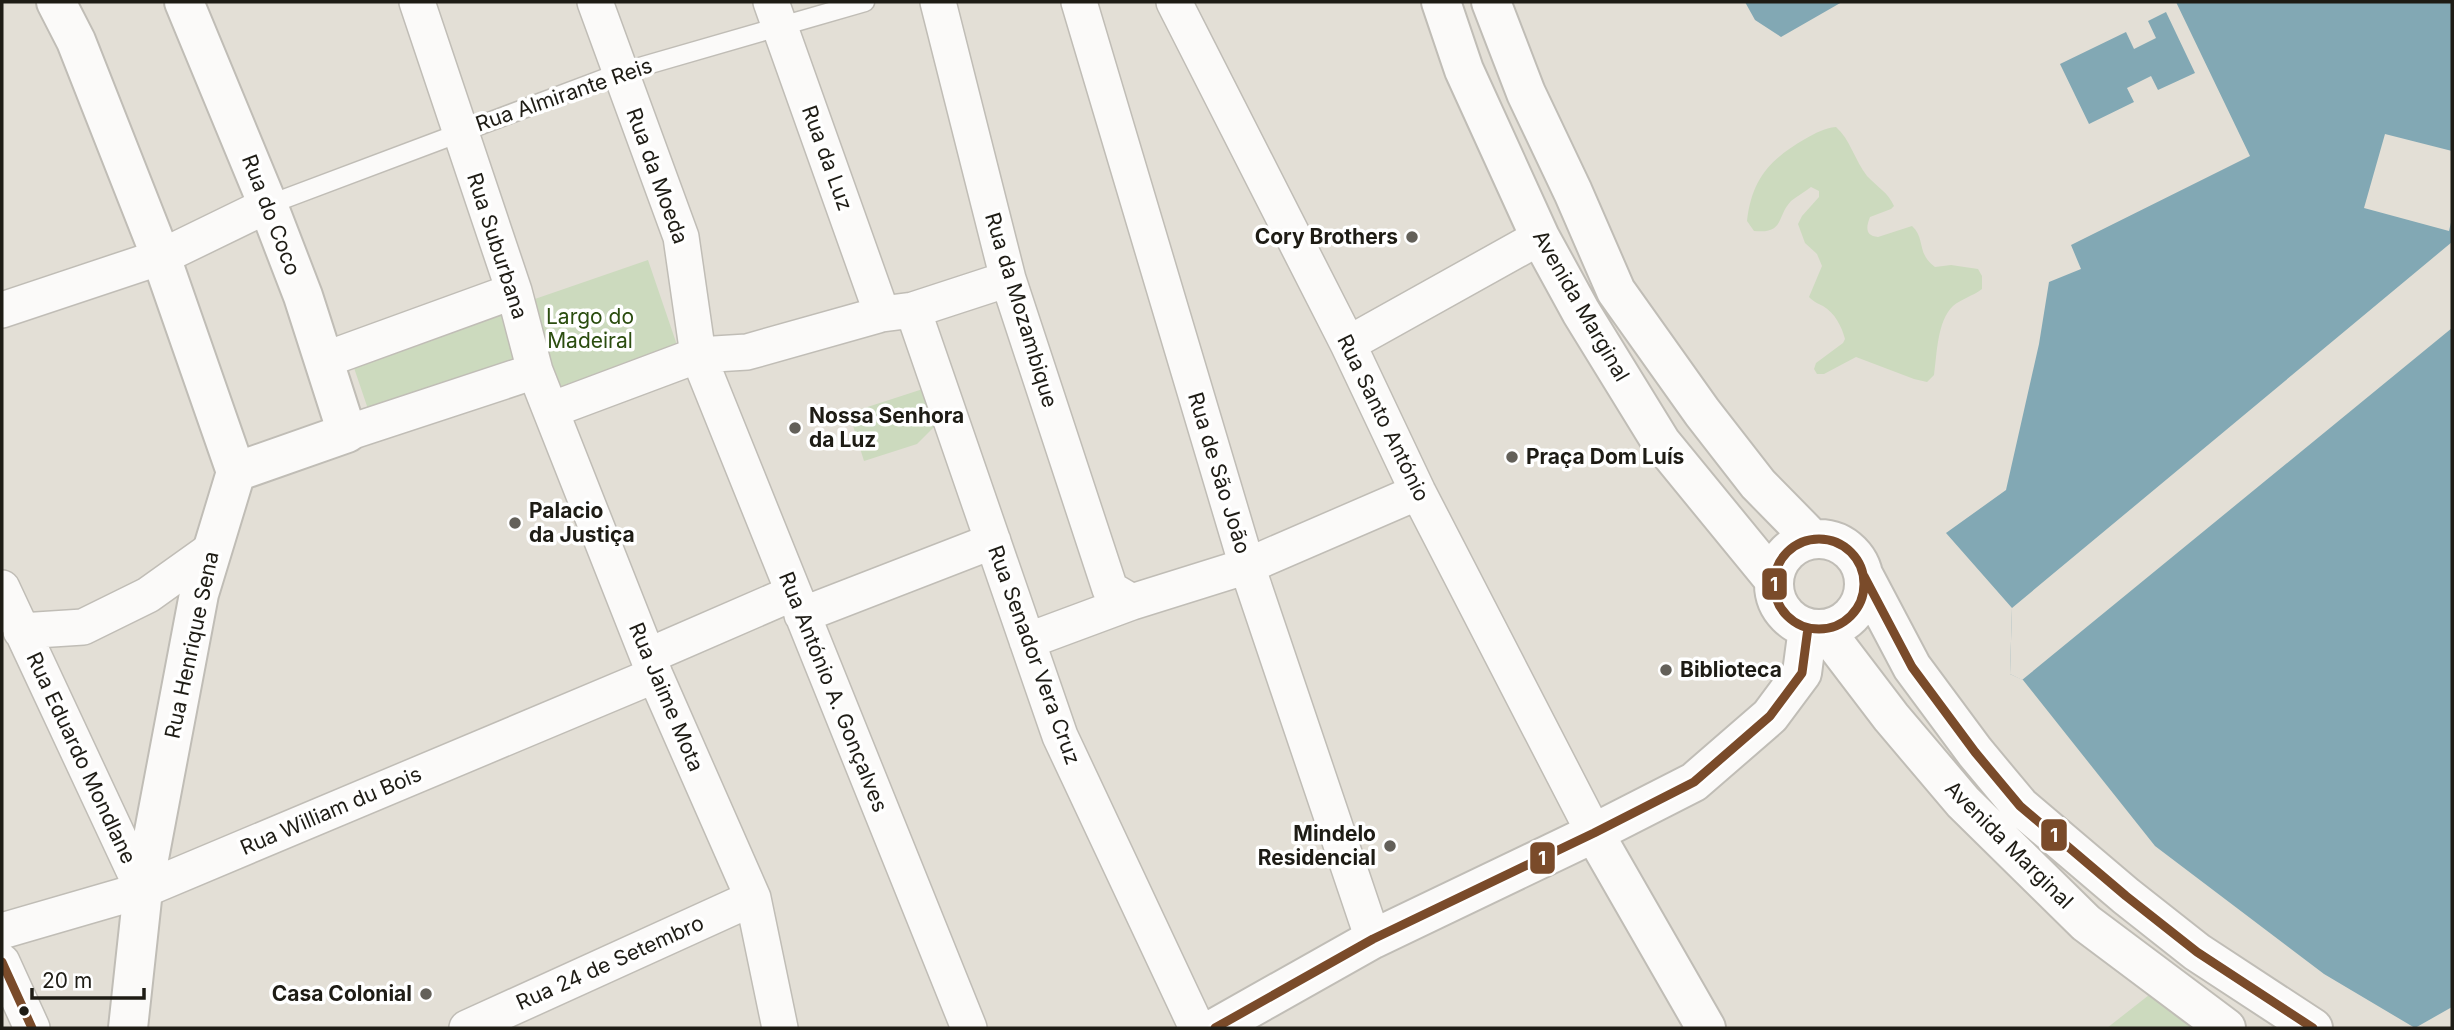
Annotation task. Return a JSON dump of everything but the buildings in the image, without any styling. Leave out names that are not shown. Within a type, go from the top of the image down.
[{"type":"street","points":[[56,2],[76,41],[161,257],[236,472],[535,371]]},
{"type":"street","name":"Rua do Coco","points":[[184,2],[268,205],[324,360],[347,433]]},
{"type":"street","name":"Rua Suburbana","points":[[417,2],[514,291],[535,371]]},
{"type":"street","name":"Rua da Moeda","points":[[595,2],[681,237],[698,355]]},
{"type":"street","name":"Rua da Mozambique","points":[[938,2],[1007,279],[1110,589],[1132,603]]},
{"type":"street","name":"Rua de São João","points":[[1079,2],[1247,566],[1373,939]]},
{"type":"street","name":"Rua Santo António","points":[[1174,2],[1348,344],[1418,492],[1594,834]]},
{"type":"street","name":"Avenida Marginal","points":[[1441,2],[1464,71],[1540,237],[1581,312],[1661,442],[1774,580]]},
{"type":"street","name":"Avenida Marginal","points":[[1492,2],[1526,93],[1616,290],[1702,412],[1758,484],[1812,539]]},
{"type":"street","name":"Rua da Luz","points":[[775,14],[898,312]]},
{"type":"street","points":[[2,310],[161,257],[268,205]]},
{"type":"street","points":[[1348,344],[1540,237]]},
{"type":"street","points":[[551,410],[698,355],[747,352],[898,312],[1007,279]]},
{"type":"street","points":[[324,360],[514,291]]},
{"type":"street","name":"Rua Senador Vera Cruz","points":[[898,312],[993,541],[1060,736],[1197,1028]]},
{"type":"street","name":"Rua António A. Gonçalves","points":[[698,355],[969,1028]]},
{"type":"street","name":"Rua Jaime Mota","points":[[535,371],[651,665],[753,898],[780,1028]]},
{"type":"street","name":"Rua Henrique Sena","points":[[128,1028],[143,890],[199,594],[236,472]]},
{"type":"street","points":[[1027,640],[1247,566],[1418,492]]},
{"type":"street","points":[[1812,539],[1829,539],[1849,549],[1856,557],[1864,576],[1863,594],[1856,611],[1842,623],[1816,628],[1786,615],[1779,604],[1774,580],[1781,558],[1796,545],[1812,539]]},
{"type":"street","name":"Rua William du Bois","points":[[2,931],[143,890],[651,665],[798,604],[993,541]]},
{"type":"street","points":[[21,631],[83,628],[148,595],[211,550]]},
{"type":"street","name":"Avenida Marginal","points":[[1864,576],[1912,667],[1975,752],[2020,806],[2197,952],[2313,1028]]},
{"type":"street","name":"Rua Eduardo Mondlane","points":[[2,588],[143,890]]},
{"type":"street","points":[[1215,1028],[1373,939],[1594,834],[1694,782],[1770,716],[1802,673],[1816,628]]},
{"type":"street","name":"Avenida Marginal","points":[[1816,628],[1963,802],[2086,923],[2226,1028]]},
{"type":"street","points":[[1594,834],[1706,1028]]},
{"type":"street","name":"Rua 24 de Setembro","points":[[467,1028],[753,898]]},
{"type":"street","points":[[2,962],[32,1028]]},
{"type":"lane","name":"Rua Almirante Reis","points":[[268,205],[775,14],[865,2]]},
{"type":"green space","points":[[1836,127],[1867,176],[1894,206],[1870,217],[1867,227],[1869,233],[1878,237],[1912,226],[1919,236],[1925,257],[1935,267],[1951,265],[1978,269],[1982,276],[1982,289],[1953,306],[1948,312],[1939,339],[1934,375],[1927,382],[1856,357],[1824,374],[1817,374],[1814,369],[1816,363],[1845,339],[1831,312],[1809,297],[1822,266],[1817,254],[1805,243],[1798,224],[1819,197],[1819,191],[1811,187],[1791,201],[1771,230],[1754,231],[1747,221],[1753,193],[1772,163],[1805,139]]},
{"type":"green space","name":"Largo do Madeiral","points":[[648,260],[678,348],[558,390],[545,352],[369,412],[352,362]]},
{"type":"green space","points":[[929,387],[940,421],[917,444],[864,461],[849,413]]},
{"type":"green space","points":[[2149,995],[2193,1028],[2107,1028]]},
{"type":"water","points":[[1745,2],[1842,2],[1781,37],[1755,20]]},
{"type":"water","points":[[2176,2],[2452,2],[2452,1028],[2415,1028],[2324,974],[2155,846],[2023,680],[2010,674],[2012,608],[1946,533],[2006,490],[2039,344],[2049,282],[2081,269],[2071,245],[2250,156]]},
{"type":"water","points":[[2166,12],[2195,73],[2158,90],[2151,76],[2127,88],[2134,102],[2089,124],[2060,64],[2126,32],[2134,49],[2156,38],[2148,21]]},
{"type":"pier","points":[[2385,134],[2452,151],[2452,218],[2449,231],[2364,208]]},
{"type":"pier","points":[[2452,242],[2452,328],[2022,680],[2010,674],[2012,608]]},
{"type":"pier","points":[[2452,1007],[2452,1028],[2415,1028]]},
{"type":"transit line","name":"1","points":[[1819,539],[1836,542],[1851,552],[1861,567],[1864,584],[1861,601],[1851,616],[1836,626],[1819,629],[1802,626],[1787,616],[1777,601],[1774,584],[1777,567],[1787,552],[1802,542],[1819,539]]},
{"type":"transit line","name":"1","points":[[1864,576],[1912,667],[1975,752],[2020,806],[2197,952],[2313,1028]]},
{"type":"transit line","name":"1","points":[[1215,1028],[1373,939],[1694,782],[1770,716],[1802,673],[1808,628]]},
{"type":"transit line","name":"1","points":[[2,962],[32,1028]]},
{"type":"place","name":"Cory Brothers","points":[[1412,237]]},
{"type":"place","name":"Nossa Senhora da Luz","points":[[795,428]]},
{"type":"place","name":"Praça Dom Luís","points":[[1512,457]]},
{"type":"place","name":"Palacio da Justiça","points":[[515,523]]},
{"type":"place","name":"Biblioteca","points":[[1666,670]]},
{"type":"place","name":"Mindelo Residencial","points":[[1390,846]]},
{"type":"place","name":"Casa Colonial","points":[[426,994]]}]
